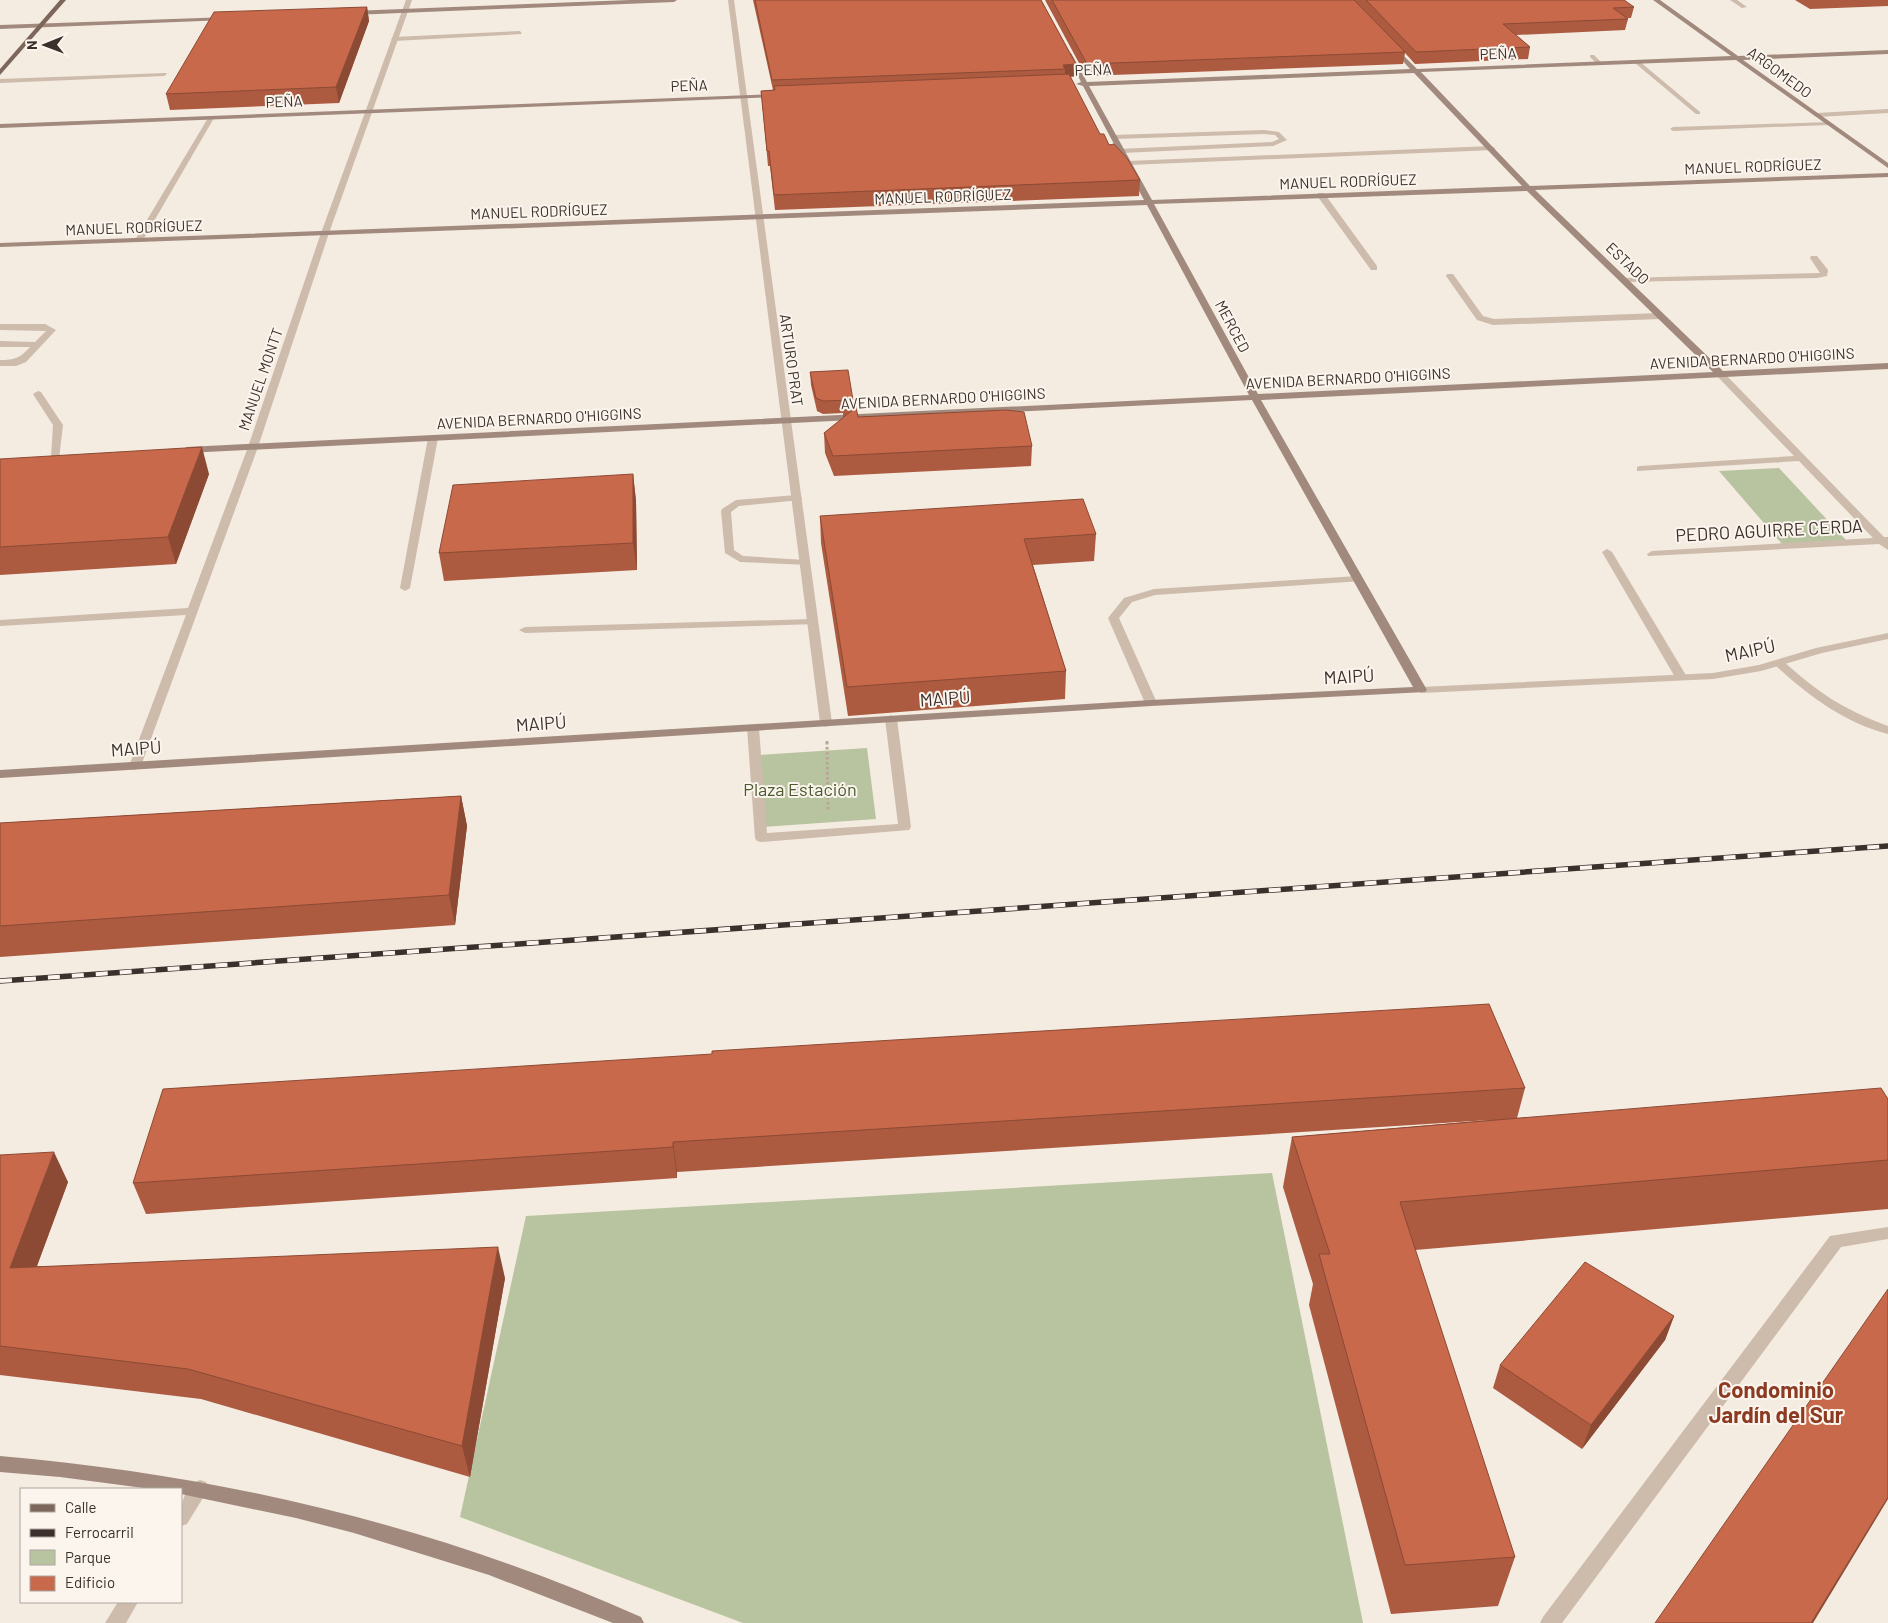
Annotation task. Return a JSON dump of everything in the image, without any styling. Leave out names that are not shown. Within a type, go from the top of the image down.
[{"type":"main road","points":[[0,73],[63,0]]},
{"type":"street","name":"MANUEL MONTT","points":[[135,766],[253,447],[325,233],[409,0]]},
{"type":"street","points":[[343,13],[674,0]]},
{"type":"street","name":"ARTURO PRAT","points":[[731,0],[826,723]]},
{"type":"street","name":"ARGOMEDO","points":[[1656,0],[1888,166]]},
{"type":"street","points":[[1733,0],[1744,7]]},
{"type":"street","points":[[0,27],[236,18]]},
{"type":"street","points":[[394,40],[520,33]]},
{"type":"street","name":"ESTADO","points":[[1386,39],[1529,188],[1720,374],[1886,542]]},
{"type":"street","name":"MERCED","points":[[1063,43],[1254,398],[1421,690]]},
{"type":"street","name":"PEÑA","points":[[1071,84],[1888,52]]},
{"type":"street","points":[[1592,56],[1599,63]]},
{"type":"street","points":[[1637,62],[1698,113]]},
{"type":"street","points":[[0,81],[164,74]]},
{"type":"street","name":"PEÑA","points":[[0,126],[786,95]]},
{"type":"street","points":[[1817,115],[1888,111]]},
{"type":"street","points":[[140,240],[211,118]]},
{"type":"street","points":[[1673,129],[1828,123]]},
{"type":"street","points":[[1114,137],[1264,132],[1277,133],[1283,140],[1274,144],[1122,151]]},
{"type":"street","points":[[1128,163],[1491,148]]},
{"type":"street","name":"MANUEL RODRÍGUEZ","points":[[0,245],[1888,175]]},
{"type":"street","points":[[1321,195],[1374,268]]},
{"type":"street","points":[[1623,280],[1817,276],[1824,274],[1824,270],[1814,258]]},
{"type":"street","points":[[1450,276],[1480,318],[1493,322],[1660,316]]},
{"type":"street","points":[[0,327],[45,327],[52,330],[23,360],[16,363],[0,363]]},
{"type":"street","points":[[0,344],[39,345]]},
{"type":"street","name":"AVENIDA BERNARDO O'HIGGINS","points":[[174,451],[1888,366]]},
{"type":"street","points":[[38,394],[58,425],[56,457]]},
{"type":"street","points":[[404,588],[433,438]]},
{"type":"street","points":[[1640,469],[1802,458]]},
{"type":"street","points":[[797,498],[736,503],[726,511],[729,551],[740,558],[805,563]]},
{"type":"street","name":"PEDRO AGUIRRE CERDA","points":[[1652,554],[1886,542]]},
{"type":"street","points":[[1607,552],[1681,677]]},
{"type":"street","points":[[1151,703],[1113,618],[1128,600],[1154,592],[1358,579]]},
{"type":"street","points":[[0,623],[191,612]]},
{"type":"street","points":[[525,630],[813,622]]},
{"type":"street","name":"MAIPÚ","points":[[0,774],[1151,703],[1681,677],[1742,672],[1820,650],[1888,636]]},
{"type":"street","points":[[1779,663],[1833,707],[1888,730]]},
{"type":"street","points":[[753,728],[760,838],[905,827],[890,719]]},
{"type":"street","points":[[1550,1623],[1836,1241],[1888,1233]]},
{"type":"street","points":[[0,1464],[111,1475],[200,1488],[304,1511],[408,1539],[512,1574],[621,1620]]},
{"type":"street","points":[[182,1516],[200,1488]]},
{"type":"street","points":[[116,1623],[128,1603]]},
{"type":"path","points":[[826,723],[829,832]]},
{"type":"green space","points":[[1779,468],[1846,540],[1782,544],[1719,471]]},
{"type":"green space","name":"Plaza Estación","points":[[867,748],[876,819],[763,827],[759,755]]},
{"type":"green space","points":[[1272,1173],[1363,1623],[743,1623],[460,1517],[526,1216]]},
{"type":"building","points":[[755,0],[1041,0],[1076,64],[1063,65],[1065,69],[772,80]]},
{"type":"building","points":[[1052,0],[1354,0],[1405,52],[1087,64]]},
{"type":"building","points":[[1366,0],[1624,0],[1634,7],[1613,8],[1628,19],[1503,24],[1530,47],[1416,52]]},
{"type":"building","points":[[367,7],[336,87],[166,94],[214,12]]},
{"type":"building","points":[[1069,74],[1100,134],[1104,134],[1109,145],[1114,144],[1127,158],[1140,180],[774,195],[761,91],[775,90],[774,86]]},
{"type":"building","points":[[848,370],[853,400],[823,401],[816,398],[810,372]]},
{"type":"building","points":[[855,402],[858,417],[1006,410],[1024,412],[1032,446],[833,456],[824,433],[855,408],[842,403]]},
{"type":"building","points":[[202,447],[168,537],[0,547],[0,459]]},
{"type":"building","points":[[633,474],[633,543],[439,553],[453,485]]},
{"type":"building","points":[[1083,499],[1096,534],[1024,539],[1066,671],[847,687],[820,516]]},
{"type":"building","points":[[461,796],[449,895],[0,926],[0,823]]},
{"type":"building","points":[[1489,1004],[1525,1088],[673,1142],[673,1147],[133,1183],[163,1089],[712,1054],[712,1051]]},
{"type":"building","points":[[1881,1088],[1888,1099],[1888,1160],[1400,1202],[1515,1557],[1405,1565],[1319,1254],[1330,1254],[1292,1137]]},
{"type":"building","points":[[54,1152],[10,1268],[498,1247],[462,1446],[188,1369],[0,1346],[0,1155]]},
{"type":"building","points":[[1585,1262],[1674,1316],[1591,1425],[1500,1365]]},
{"type":"building","points":[[1888,1289],[1888,1497],[1811,1623],[1655,1623]]},
{"type":"railway","points":[[0,981],[1888,846]]},
{"type":"district","name":"Condominio Jardín del Sur","points":[[1776,1402]]}]
